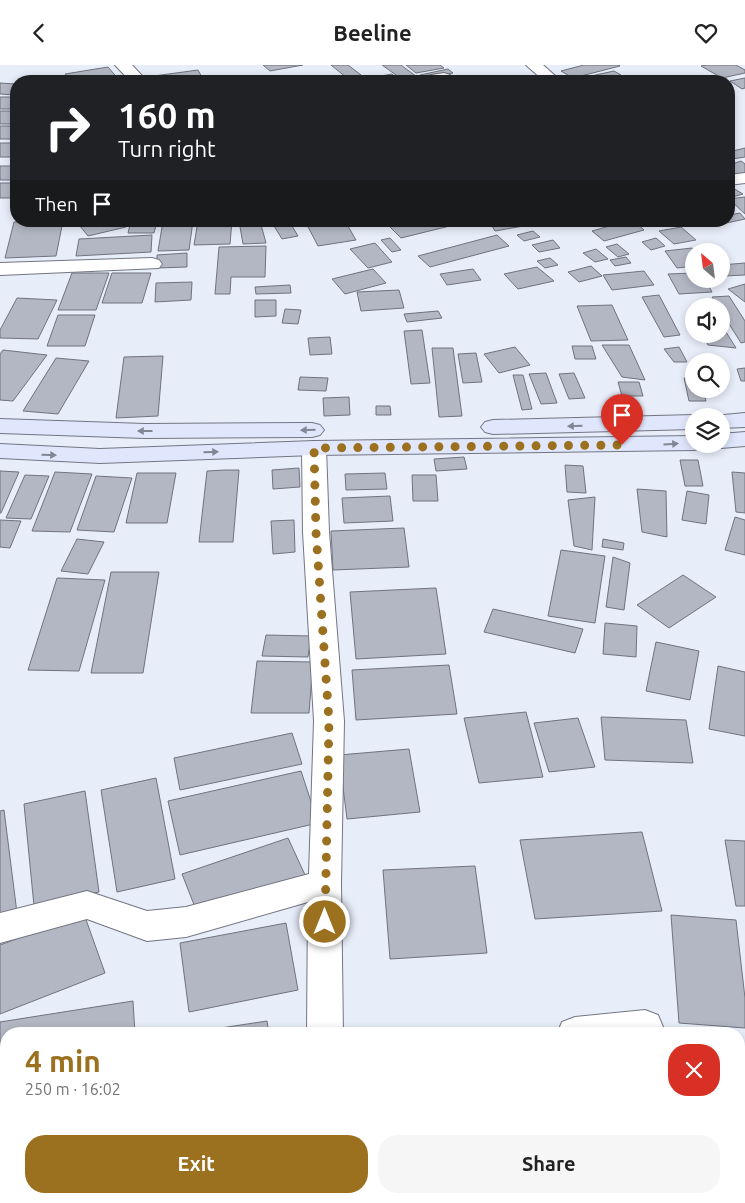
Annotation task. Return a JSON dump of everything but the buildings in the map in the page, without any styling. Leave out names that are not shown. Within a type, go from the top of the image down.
[{"type":"main road","points":[[730,421],[745,420]]},
{"type":"main road","points":[[0,426],[145,431],[617,425],[685,422]]},
{"type":"main road","points":[[730,440],[745,439]]},
{"type":"main road","points":[[0,451],[100,456],[314,448],[685,444]]},
{"type":"street","points":[[123,65],[132,75]]},
{"type":"street","points":[[534,65],[546,75]]},
{"type":"street","points":[[0,269],[152,264]]},
{"type":"street","points":[[314,448],[316,532],[329,721],[325,884],[325,1027]]},
{"type":"street","points":[[0,928],[87,905],[147,926],[186,922],[325,884]]},
{"type":"route","points":[[325,922],[329,721],[316,532],[314,448],[622,445]]}]
